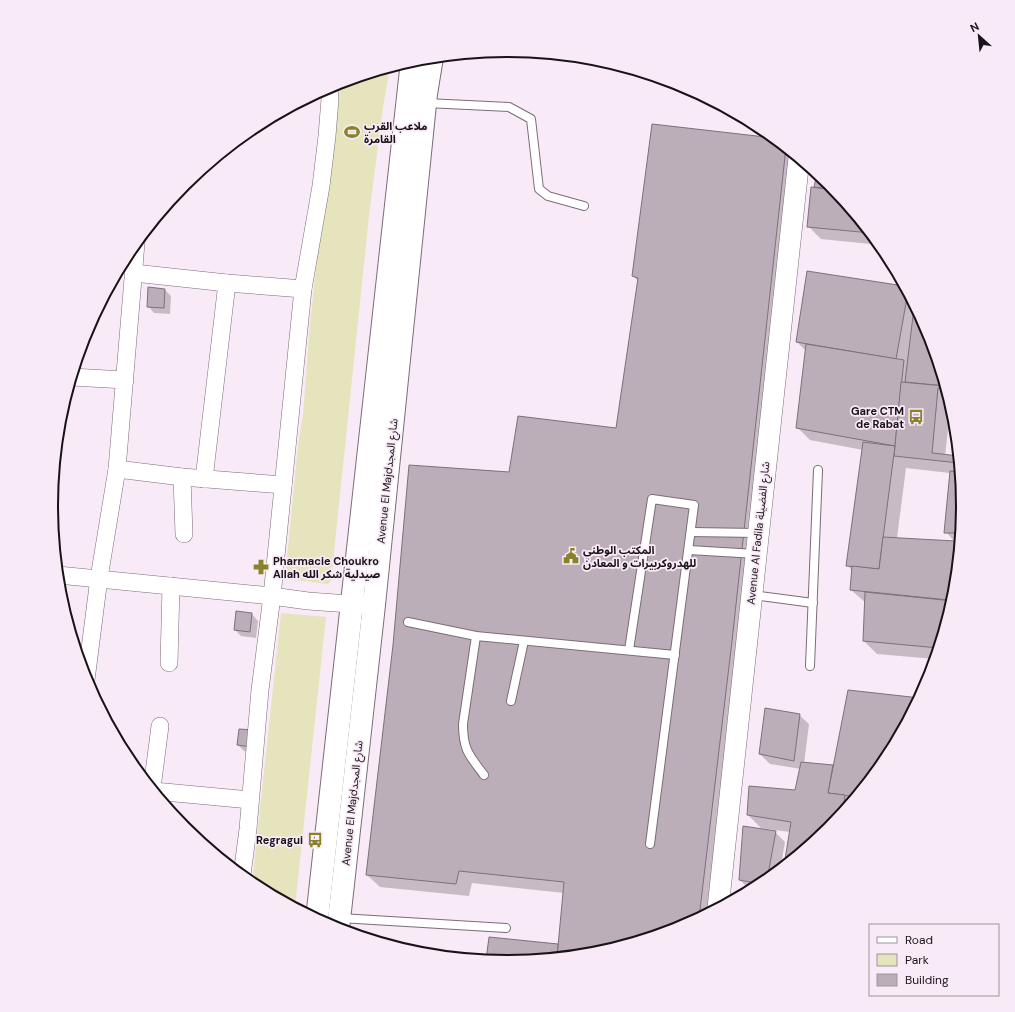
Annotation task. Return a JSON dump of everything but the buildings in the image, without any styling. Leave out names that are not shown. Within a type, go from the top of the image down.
[{"type":"main road","name":"Avenue El Majdشارع المجد","points":[[339,922],[374,605],[425,103],[431,64]]},
{"type":"main road","name":"Avenue El Majdشارع المجد","points":[[318,913],[411,68]]},
{"type":"street","points":[[243,868],[248,829],[260,690],[272,596],[303,288],[321,186],[327,136],[330,94]]},
{"type":"street","name":"Avenue Al Fadila شارع الفضيلة","points":[[719,902],[798,164]]},
{"type":"street","points":[[134,257],[227,283],[303,288]]},
{"type":"street","points":[[88,665],[99,578],[117,469],[125,380],[133,259]]},
{"type":"street","points":[[204,479],[227,283]]},
{"type":"street","points":[[78,377],[125,380]]},
{"type":"street","points":[[117,469],[182,477],[283,485]]},
{"type":"street","points":[[182,477],[184,534]]},
{"type":"street","points":[[64,575],[272,596],[308,601],[374,605]]},
{"type":"street","points":[[169,662],[171,586]]},
{"type":"street","points":[[153,781],[160,726]]},
{"type":"street","points":[[161,792],[250,800]]},
{"type":"lane","points":[[425,103],[509,107],[531,119],[539,189],[548,196],[584,206]]},
{"type":"lane","points":[[810,666],[818,470]]},
{"type":"lane","points":[[629,650],[652,500],[694,505],[650,844]]},
{"type":"lane","points":[[691,532],[758,533]]},
{"type":"lane","points":[[688,550],[756,554]]},
{"type":"lane","points":[[752,595],[812,603]]},
{"type":"lane","points":[[408,622],[476,636],[675,655]]},
{"type":"lane","points":[[476,636],[463,724],[463,737],[467,753],[484,775]]},
{"type":"lane","points":[[511,702],[524,640]]},
{"type":"lane","points":[[342,923],[506,928]]},
{"type":"green space","points":[[389,73],[369,216],[331,581],[328,584],[285,579],[298,445],[303,415],[319,239],[337,100],[341,89]]},
{"type":"green space","points":[[281,613],[326,617],[296,902],[253,875]]},
{"type":"place","name":"ملاعب القرب القامرة","points":[[352,132]]},
{"type":"place","name":"Gare CTM de Rabat","points":[[916,417]]},
{"type":"place","name":"المكتب الوطني للهدروكربيرات و المعادن","points":[[571,556]]},
{"type":"place","name":"Pharmacie Choukro Allah صيدلية شكر الله","points":[[261,567]]},
{"type":"place","name":"Regragui","points":[[315,840]]}]
